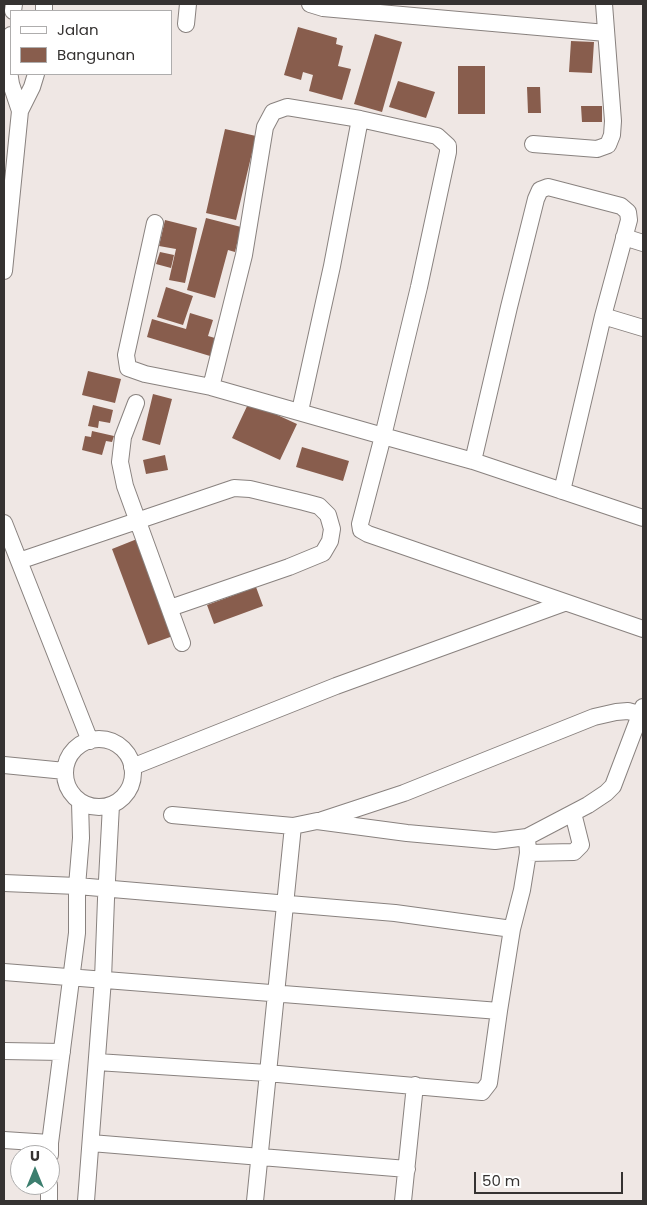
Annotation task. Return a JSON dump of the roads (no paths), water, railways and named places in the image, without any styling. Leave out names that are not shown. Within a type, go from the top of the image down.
[{"type":"street","points":[[186,24],[188,4]]},
{"type":"street","points":[[310,4],[323,8],[606,33]]},
{"type":"street","points":[[533,144],[597,149],[608,145],[612,135],[613,121],[604,4]]},
{"type":"street","points":[[10,53],[9,71],[11,84],[20,111]]},
{"type":"street","points":[[4,271],[20,111],[36,75]]},
{"type":"street","points":[[211,387],[244,255],[266,127],[273,112],[287,108],[360,119],[437,136],[448,146],[448,152],[383,436],[360,524],[361,530],[643,629]]},
{"type":"street","points":[[300,411],[332,266],[360,119]]},
{"type":"street","points":[[473,461],[509,307],[536,199],[540,190],[548,187],[622,206],[628,212],[629,220],[603,316],[562,491]]},
{"type":"street","points":[[155,223],[126,355],[128,368],[145,374],[211,387],[473,461],[643,518]]},
{"type":"street","points":[[624,237],[643,243]]},
{"type":"street","points":[[603,316],[643,328]]},
{"type":"street","points":[[136,403],[123,437],[120,462],[125,486],[182,643]]},
{"type":"street","points":[[18,561],[234,488],[250,489],[319,506],[328,515],[332,528],[330,541],[323,553],[289,567],[170,608]]},
{"type":"street","points":[[4,523],[90,741]]},
{"type":"street","points":[[132,767],[336,686],[564,602]]},
{"type":"street","points":[[96,1062],[267,1073],[482,1092],[489,1083],[498,1011],[512,929],[522,890],[527,845],[573,813],[599,798],[613,786],[641,710],[616,712],[594,718],[404,793],[317,821],[293,826],[172,815]]},
{"type":"street","points":[[90,741],[108,741],[117,745],[124,751],[132,767],[133,776],[126,794],[111,805],[101,807],[90,806],[80,802],[73,796],[65,780],[66,762],[75,748],[90,741]]},
{"type":"street","points":[[4,765],[65,771]]},
{"type":"street","points":[[50,1145],[77,933],[77,886],[81,838],[80,802]]},
{"type":"street","points":[[86,1201],[104,979],[111,805]]},
{"type":"street","points":[[317,821],[574,852],[580,845],[580,837],[573,813]]},
{"type":"street","points":[[255,1201],[258,1156],[293,826]]},
{"type":"street","points":[[4,883],[77,886],[395,913],[512,929]]},
{"type":"street","points":[[4,972],[498,1011]]},
{"type":"street","points":[[4,1051],[62,1052]]},
{"type":"street","points":[[403,1201],[415,1085]]},
{"type":"street","points":[[4,1140],[30,1145]]},
{"type":"street","points":[[91,1143],[407,1169]]}]
